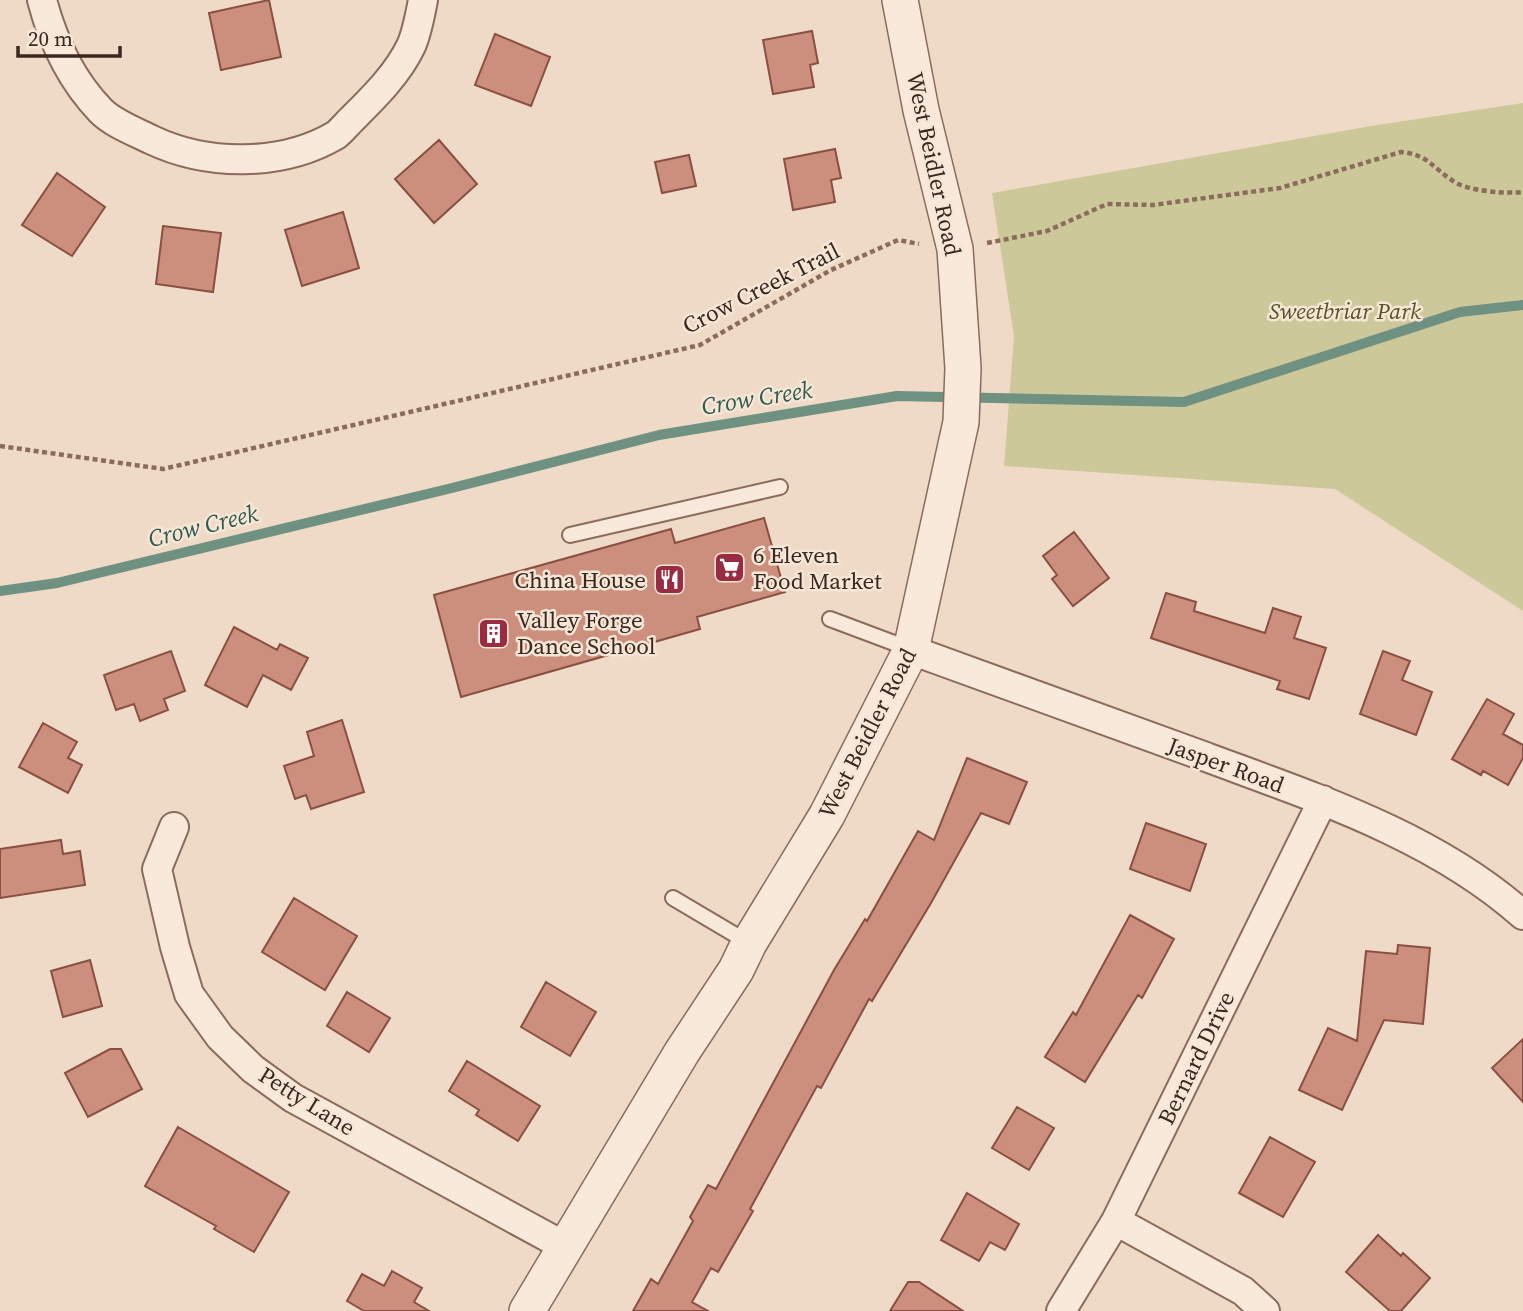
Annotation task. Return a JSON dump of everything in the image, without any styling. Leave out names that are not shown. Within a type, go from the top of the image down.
[{"type":"street","points":[[43,0],[61,55],[80,88],[104,114],[143,136],[187,154],[268,159],[303,149],[337,134],[366,105],[388,81],[411,47],[423,0]]},
{"type":"street","name":"West Beidler Road","points":[[527,1311],[827,816],[912,650],[961,422],[963,368],[955,249],[922,110],[900,0]]},
{"type":"street","name":"Jasper Road","points":[[912,650],[1323,800],[1418,843],[1502,896],[1523,915]]},
{"type":"street","name":"Bernard Drive","points":[[1061,1311],[1116,1221],[1323,800]]},
{"type":"street","name":"Petty Lane","points":[[174,827],[157,869],[189,994],[220,1037],[253,1069],[293,1098],[564,1246]]},
{"type":"street","points":[[1116,1221],[1243,1291],[1265,1311]]},
{"type":"lane","points":[[570,535],[780,487]]},
{"type":"lane","points":[[830,619],[912,650]]},
{"type":"lane","points":[[673,898],[749,943]]},
{"type":"path","name":"Crow Creek Trail","points":[[0,446],[163,469],[700,345],[831,270],[898,240],[955,249],[1047,232],[1107,204],[1153,205],[1280,188],[1401,152],[1416,153],[1455,183],[1480,190],[1523,191]]},
{"type":"green space","name":"Sweetbriar Park","points":[[1523,103],[1523,611],[1335,489],[1004,466],[1014,336],[992,193],[1371,126]]},
{"type":"building","points":[[269,0],[281,57],[221,70],[209,13]]},
{"type":"building","points":[[812,31],[818,63],[810,65],[814,87],[773,94],[763,40]]},
{"type":"building","points":[[495,34],[550,57],[531,106],[475,85]]},
{"type":"building","points":[[439,140],[477,184],[434,223],[395,179]]},
{"type":"building","points":[[835,149],[841,178],[831,180],[835,202],[793,210],[784,159]]},
{"type":"building","points":[[689,155],[696,186],[662,193],[655,162]]},
{"type":"building","points":[[57,173],[105,207],[72,256],[22,225]]},
{"type":"building","points":[[343,212],[359,268],[302,286],[285,230]]},
{"type":"building","points":[[163,226],[221,233],[213,292],[156,284]]},
{"type":"building","points":[[764,518],[785,592],[697,617],[700,629],[461,697],[434,595],[671,529],[675,543]]},
{"type":"building","points":[[1074,532],[1109,578],[1073,606],[1052,579],[1057,575],[1043,556]]},
{"type":"building","points":[[1166,593],[1196,602],[1194,611],[1265,633],[1273,608],[1301,617],[1294,638],[1326,648],[1309,699],[1277,689],[1280,681],[1151,638]]},
{"type":"building","points":[[234,627],[277,650],[280,644],[308,658],[291,690],[263,675],[247,707],[205,685]]},
{"type":"building","points":[[171,651],[185,691],[164,699],[168,710],[140,721],[134,704],[116,710],[104,675]]},
{"type":"building","points":[[1383,651],[1410,661],[1402,680],[1432,692],[1416,735],[1360,714]]},
{"type":"building","points":[[1487,699],[1514,714],[1503,734],[1523,745],[1523,758],[1508,785],[1483,771],[1481,775],[1452,759]]},
{"type":"building","points":[[342,720],[364,792],[311,809],[306,795],[295,799],[284,766],[314,756],[307,732]]},
{"type":"building","points":[[43,723],[77,742],[68,758],[82,765],[68,793],[19,767]]},
{"type":"building","points":[[967,758],[1027,782],[1009,824],[981,813],[872,1001],[869,999],[821,1088],[817,1086],[750,1209],[753,1211],[718,1272],[711,1268],[692,1302],[708,1311],[633,1311],[651,1279],[658,1284],[693,1221],[690,1217],[708,1185],[716,1189],[834,970],[865,919],[867,921],[918,831],[934,840]]},
{"type":"building","points":[[1146,823],[1206,844],[1190,891],[1130,869]]},
{"type":"building","points":[[61,840],[63,854],[80,851],[85,885],[0,898],[0,849]]},
{"type":"building","points":[[294,898],[357,936],[325,990],[262,952]]},
{"type":"building","points":[[1130,915],[1174,939],[1142,998],[1138,995],[1085,1082],[1045,1057],[1073,1012],[1076,1015]]},
{"type":"building","points":[[1398,945],[1430,948],[1423,1024],[1384,1020],[1342,1110],[1299,1090],[1328,1028],[1357,1041],[1366,951],[1397,954]]},
{"type":"building","points":[[90,960],[102,1006],[63,1017],[51,971]]},
{"type":"building","points":[[546,982],[596,1012],[570,1056],[521,1027]]},
{"type":"building","points":[[347,992],[390,1018],[369,1052],[327,1026]]},
{"type":"building","points":[[1523,1039],[1523,1102],[1492,1068]]},
{"type":"building","points":[[110,1049],[121,1049],[142,1089],[88,1117],[65,1073]]},
{"type":"building","points":[[467,1061],[540,1106],[518,1141],[476,1115],[479,1110],[449,1091]]},
{"type":"building","points":[[1017,1107],[1054,1128],[1029,1170],[992,1148]]},
{"type":"building","points":[[178,1127],[289,1192],[254,1252],[214,1229],[216,1226],[145,1186]]},
{"type":"building","points":[[1270,1137],[1315,1162],[1283,1217],[1239,1193]]},
{"type":"building","points":[[967,1193],[1019,1224],[1005,1250],[990,1242],[979,1261],[941,1240]]},
{"type":"building","points":[[1378,1235],[1430,1278],[1401,1311],[1390,1311],[1346,1272]]},
{"type":"building","points":[[392,1271],[422,1288],[414,1302],[429,1311],[364,1311],[347,1301],[362,1274],[384,1286]]},
{"type":"building","points":[[908,1282],[919,1282],[963,1311],[890,1311]]},
{"type":"waterway","name":"Crow Creek","points":[[0,591],[57,583],[659,435],[897,396],[1184,402],[1460,312],[1523,305]]},
{"type":"place","name":"6 Eleven Food Market","points":[[730,568]]},
{"type":"place","name":"China House","points":[[669,580]]},
{"type":"place","name":"Valley Forge Dance School","points":[[494,633]]}]
